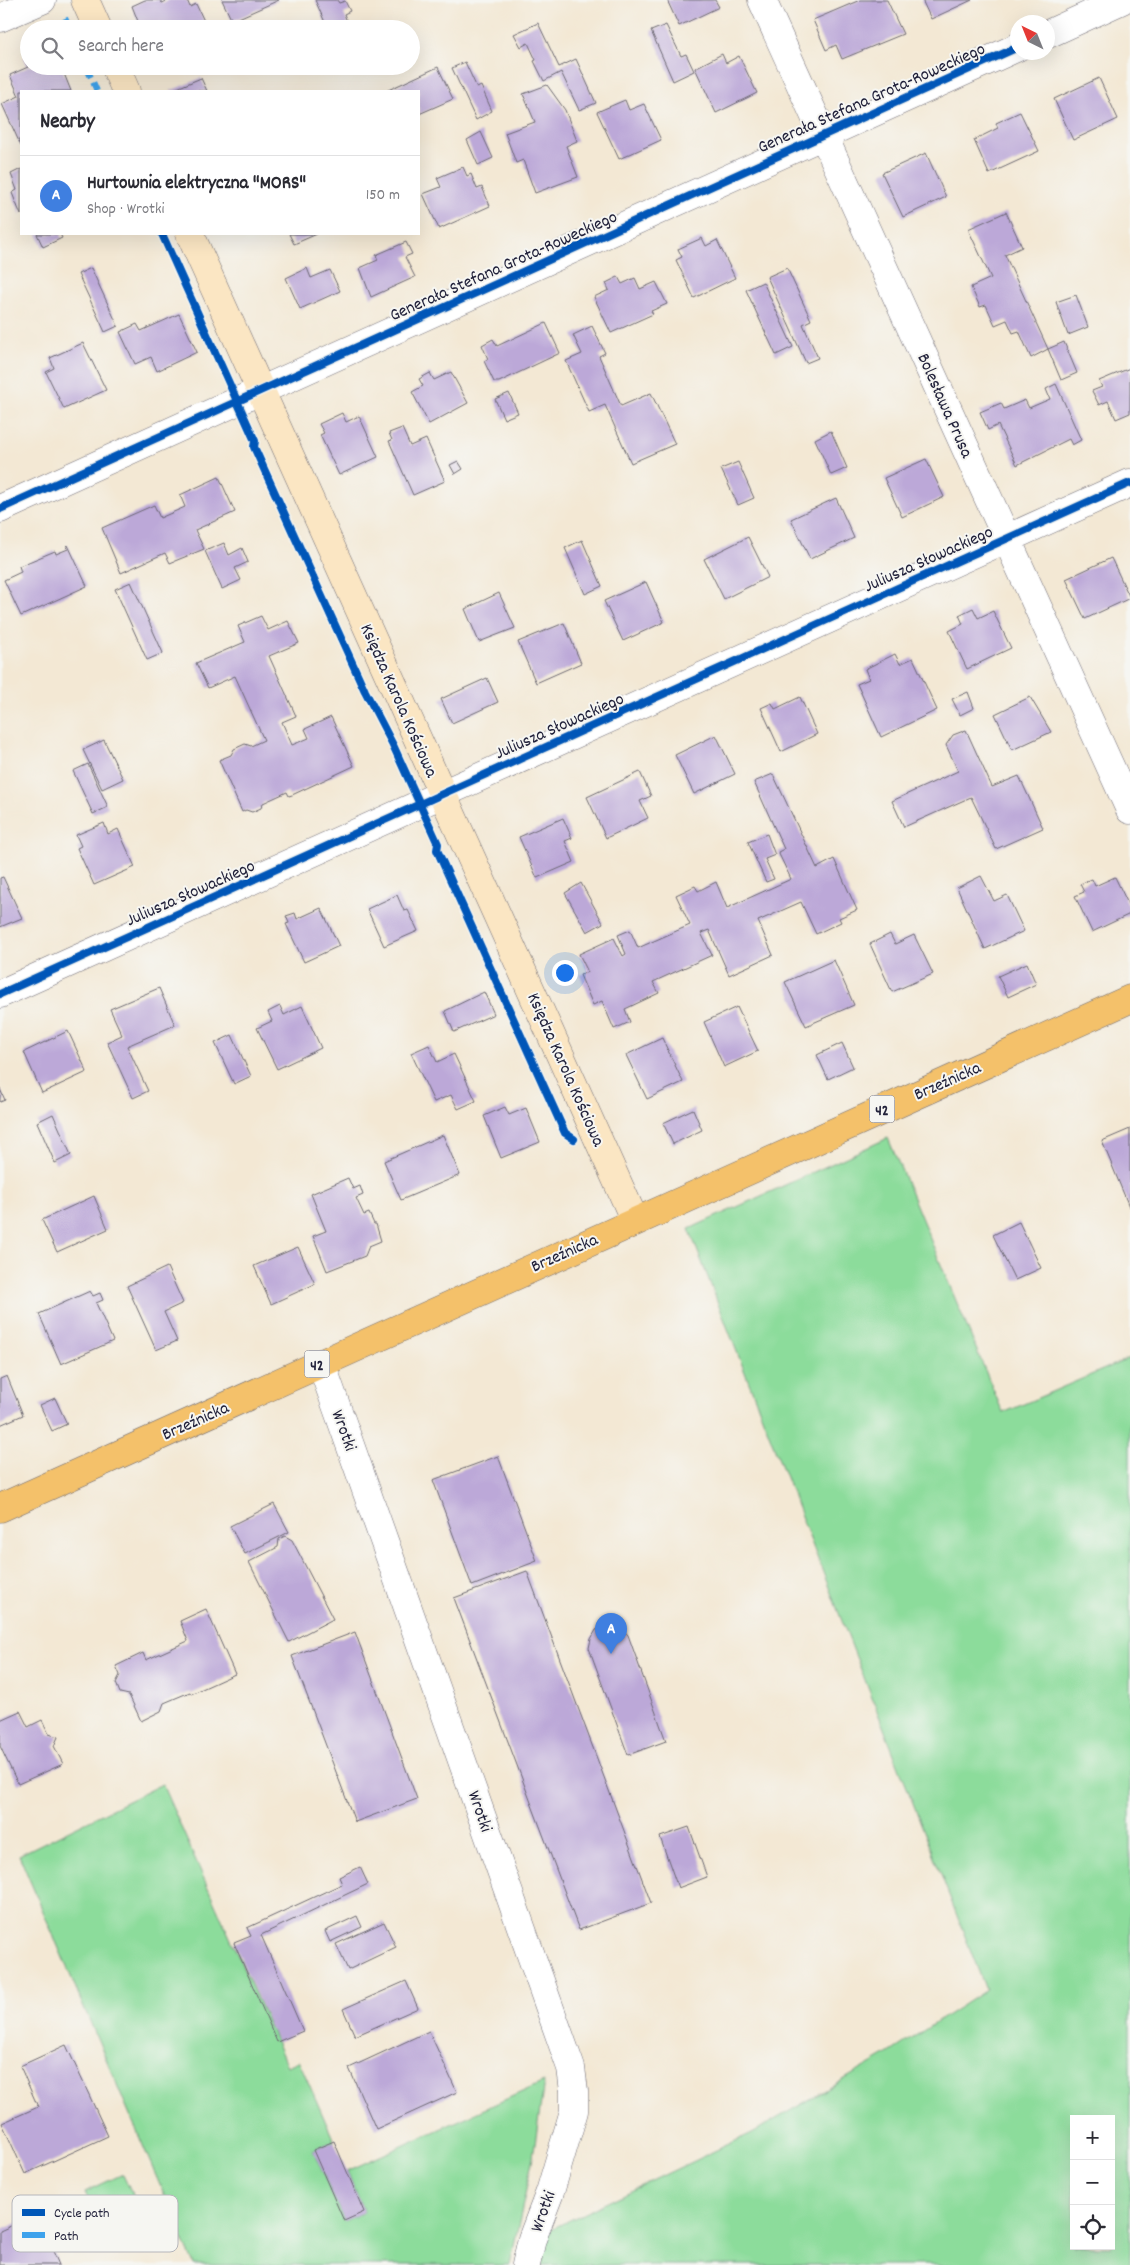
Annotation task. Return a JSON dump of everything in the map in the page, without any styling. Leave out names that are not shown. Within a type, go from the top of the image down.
[{"type":"main road","name":"Brzeźnicka","points":[[0,1508],[1130,999]]},
{"type":"street","points":[[0,18],[42,0]]},
{"type":"street","points":[[85,0],[94,20]]},
{"type":"street","name":"Bolesława Prusa","points":[[762,0],[1130,810]]},
{"type":"street","points":[[1055,31],[1122,0]]},
{"type":"street","name":"Generała Stefana Grota-Roweckiego","points":[[0,509],[1010,51]]},
{"type":"street","points":[[119,75],[126,90]]},
{"type":"street","name":"Księdza Karola Kościowa","points":[[190,235],[635,1221]]},
{"type":"street","name":"Juliusza Słowackiego","points":[[0,994],[1130,482]]},
{"type":"street","name":"Wrotki","points":[[320,1363],[571,2068],[574,2111],[562,2155],[532,2239],[526,2265]]},
{"type":"green space","points":[[888,1138],[1003,1413],[1130,1358],[1130,2265],[540,2265],[549,2230],[752,2133],[886,2055],[986,1990],[689,1229]]},
{"type":"green space","points":[[162,1784],[287,2066],[299,2061],[334,2141],[313,2150],[344,2221],[364,2212],[347,2171],[544,2082],[533,2157],[510,2265],[194,2265],[178,2228],[178,2195],[164,2195],[19,1855]]},
{"type":"green space","points":[[123,2174],[133,2195],[86,2195],[85,2192]]},
{"type":"building","points":[[145,0],[160,0],[162,3],[169,0],[187,0],[190,7],[196,4],[204,20],[137,20],[132,6]]},
{"type":"building","points":[[222,0],[279,0],[234,20],[232,20]]},
{"type":"building","points":[[315,0],[337,0],[339,3],[345,1],[350,11],[344,14],[346,20],[324,20]]},
{"type":"building","points":[[667,0],[715,0],[719,7],[679,26]]},
{"type":"building","points":[[860,0],[887,0],[903,34],[842,59],[836,45],[826,50],[813,20]]},
{"type":"building","points":[[922,0],[972,0],[931,19]]},
{"type":"building","points":[[538,23],[559,67],[576,59],[596,103],[579,110],[561,72],[544,81],[528,43],[521,47],[514,34]]},
{"type":"building","points":[[666,25],[681,56],[686,54],[694,71],[673,81],[651,31]]},
{"type":"building","points":[[722,54],[726,63],[739,56],[757,93],[716,113],[695,68]]},
{"type":"building","points":[[465,62],[477,88],[481,86],[492,111],[476,120],[452,68]]},
{"type":"building","points":[[438,67],[453,99],[420,114],[420,90],[388,90]]},
{"type":"building","points":[[20,71],[20,75],[65,75],[71,90],[20,90],[20,144],[2,104],[19,96],[10,75]]},
{"type":"building","points":[[201,78],[207,90],[172,90]]},
{"type":"building","points":[[1099,78],[1118,119],[1073,140],[1054,99]]},
{"type":"building","points":[[547,85],[565,110],[577,141],[566,146],[578,177],[535,193],[523,160],[516,163],[505,133],[535,122],[523,94]]},
{"type":"building","points":[[625,100],[629,110],[644,104],[661,140],[619,159],[597,112]]},
{"type":"building","points":[[1020,112],[1039,151],[989,174],[974,140],[998,128],[996,123]]},
{"type":"building","points":[[481,132],[493,158],[478,165],[467,140]]},
{"type":"building","points":[[926,153],[946,197],[903,217],[882,173]]},
{"type":"building","points":[[463,167],[467,176],[471,174],[477,189],[482,187],[490,206],[439,229],[423,194],[441,187],[437,178]]},
{"type":"building","points":[[20,170],[20,213],[12,193],[17,190],[11,174]]},
{"type":"building","points":[[1006,212],[1022,247],[1005,255],[1048,349],[1031,358],[1019,331],[1013,333],[1007,320],[995,325],[986,305],[980,307],[971,287],[991,278],[968,229]]},
{"type":"building","points":[[37,235],[60,235],[62,238],[43,247]]},
{"type":"building","points":[[290,235],[315,235],[294,244]]},
{"type":"building","points":[[702,238],[706,246],[717,240],[735,278],[694,298],[676,260],[682,257],[678,249]]},
{"type":"building","points":[[406,242],[412,254],[405,257],[415,277],[371,297],[360,268],[378,260],[376,255]]},
{"type":"building","points":[[91,268],[118,326],[105,332],[78,274]]},
{"type":"building","points":[[307,268],[311,278],[330,270],[340,291],[300,309],[286,278]]},
{"type":"building","points":[[787,268],[811,320],[803,324],[818,358],[806,363],[767,277]]},
{"type":"building","points":[[618,277],[622,284],[635,278],[640,289],[656,282],[667,304],[651,311],[653,314],[611,333],[594,297],[609,290],[606,283]]},
{"type":"building","points":[[763,282],[793,347],[776,355],[746,290]]},
{"type":"building","points":[[1076,295],[1088,327],[1068,335],[1056,302]]},
{"type":"building","points":[[179,314],[197,352],[157,371],[151,357],[135,364],[120,332],[137,324],[141,331]]},
{"type":"building","points":[[546,323],[560,353],[499,382],[494,382],[484,361],[488,359],[482,345],[493,339],[497,346]]},
{"type":"building","points":[[592,326],[605,353],[599,356],[621,406],[651,393],[675,444],[631,463],[605,405],[589,412],[566,361],[582,354],[573,335]]},
{"type":"building","points":[[1064,342],[1077,373],[1061,380],[1048,349]]},
{"type":"building","points":[[83,343],[106,390],[64,409],[46,372],[54,368],[50,358]]},
{"type":"building","points":[[1130,368],[1130,413],[1116,419],[1108,401],[1099,405],[1092,391],[1102,387],[1099,381]]},
{"type":"building","points":[[451,372],[468,403],[429,424],[412,392],[423,386],[419,379],[430,373],[434,380]]},
{"type":"building","points":[[1056,384],[1081,440],[1072,445],[1069,439],[1017,465],[998,425],[988,430],[980,412],[1001,403],[1004,409],[1025,400],[1029,408],[1050,399],[1046,389]]},
{"type":"building","points":[[509,393],[518,413],[504,419],[495,399]]},
{"type":"building","points":[[342,413],[346,422],[359,416],[378,457],[339,475],[320,435],[324,433],[319,424]]},
{"type":"building","points":[[402,428],[410,446],[426,439],[445,481],[413,495],[389,441],[392,440],[389,433]]},
{"type":"building","points":[[831,431],[847,468],[831,475],[815,439]]},
{"type":"building","points":[[926,459],[944,497],[902,517],[884,478]]},
{"type":"building","points":[[458,461],[463,469],[455,474],[450,465]]},
{"type":"building","points":[[738,462],[754,498],[738,505],[721,469]]},
{"type":"building","points":[[219,477],[235,512],[195,530],[204,549],[170,563],[165,553],[121,573],[102,528],[154,505],[160,518],[185,507],[180,495]]},
{"type":"building","points":[[836,498],[854,538],[810,559],[791,519]]},
{"type":"building","points":[[748,537],[768,577],[724,599],[704,559]]},
{"type":"building","points":[[582,540],[602,586],[585,594],[565,548]]},
{"type":"building","points":[[224,543],[229,555],[242,548],[248,562],[235,568],[241,580],[222,589],[205,551]]},
{"type":"building","points":[[68,545],[87,586],[21,616],[4,580],[21,572],[19,566],[55,551],[56,554],[68,549]]},
{"type":"building","points":[[1111,558],[1130,598],[1085,619],[1066,579]]},
{"type":"building","points":[[131,582],[163,653],[147,660],[115,589]]},
{"type":"building","points":[[646,582],[664,622],[623,641],[604,601]]},
{"type":"building","points":[[499,593],[515,628],[479,642],[465,609]]},
{"type":"building","points":[[973,608],[978,618],[993,611],[1011,648],[967,669],[949,631],[963,624],[959,615]]},
{"type":"building","points":[[261,616],[268,630],[288,621],[299,643],[269,656],[296,716],[282,722],[292,745],[309,738],[305,729],[331,717],[354,766],[292,795],[289,796],[287,792],[263,803],[261,808],[252,812],[246,810],[242,812],[219,760],[231,755],[234,749],[245,744],[251,746],[264,740],[235,676],[208,688],[196,663],[245,642],[238,626]]},
{"type":"building","points":[[564,623],[581,663],[536,683],[518,642]]},
{"type":"building","points":[[895,654],[900,664],[913,658],[937,710],[881,737],[857,684],[869,679],[865,669]]},
{"type":"building","points":[[487,678],[498,702],[452,723],[441,699]]},
{"type":"building","points":[[968,692],[974,708],[960,715],[952,699]]},
{"type":"building","points":[[800,697],[817,734],[781,752],[761,708],[772,703],[775,709]]},
{"type":"building","points":[[1030,697],[1051,732],[1012,750],[995,714]]},
{"type":"building","points":[[966,730],[992,787],[1019,776],[1043,828],[996,849],[971,797],[904,827],[892,801],[958,771],[946,745],[953,735]]},
{"type":"building","points":[[716,735],[735,774],[694,794],[675,755]]},
{"type":"building","points":[[104,740],[123,779],[102,789],[83,750]]},
{"type":"building","points":[[88,764],[108,807],[93,814],[73,771]]},
{"type":"building","points":[[640,772],[651,796],[640,801],[648,818],[606,838],[587,797]]},
{"type":"building","points":[[773,774],[817,868],[834,859],[857,910],[839,918],[841,922],[816,934],[801,902],[758,921],[773,955],[729,975],[709,930],[701,933],[712,955],[653,982],[659,993],[625,1009],[630,1022],[614,1029],[602,1001],[593,1005],[580,975],[588,972],[579,954],[614,938],[623,956],[626,954],[618,935],[630,930],[638,948],[690,925],[676,895],[695,886],[698,891],[716,882],[727,908],[791,879],[778,852],[784,849],[754,782]]},
{"type":"building","points":[[563,818],[572,838],[565,841],[574,862],[537,878],[519,837]]},
{"type":"building","points":[[104,823],[108,834],[118,829],[135,867],[94,885],[77,848],[81,846],[76,835]]},
{"type":"building","points":[[767,834],[775,855],[765,859],[774,879],[766,882],[748,842]]},
{"type":"building","points":[[981,876],[994,901],[1007,895],[1024,931],[985,949],[957,888]]},
{"type":"building","points":[[3,877],[22,918],[0,927],[0,878]]},
{"type":"building","points":[[1115,877],[1130,908],[1130,914],[1092,932],[1075,896],[1084,892],[1080,884],[1092,879],[1095,886]]},
{"type":"building","points":[[581,883],[603,923],[587,932],[565,893]]},
{"type":"building","points":[[397,895],[404,911],[408,910],[418,931],[384,946],[367,909]]},
{"type":"building","points":[[321,908],[339,946],[304,962],[286,924],[289,923],[286,916],[295,913],[297,919]]},
{"type":"building","points":[[890,934],[895,944],[914,935],[933,974],[892,992],[870,944]]},
{"type":"building","points":[[834,960],[854,1005],[806,1026],[785,982]]},
{"type":"building","points":[[1027,963],[1036,984],[1008,997],[998,976]]},
{"type":"building","points":[[159,988],[175,1025],[127,1046],[148,1091],[133,1098],[107,1042],[122,1035],[110,1009]]},
{"type":"building","points":[[484,992],[494,1014],[454,1032],[445,1011]]},
{"type":"building","points":[[280,1006],[284,1015],[302,1006],[321,1048],[277,1069],[257,1028],[272,1021],[268,1012]]},
{"type":"building","points":[[737,1007],[758,1051],[724,1067],[704,1022]]},
{"type":"building","points":[[68,1031],[87,1072],[42,1093],[24,1052]]},
{"type":"building","points":[[232,1035],[251,1076],[234,1084],[215,1043]]},
{"type":"building","points":[[662,1038],[683,1082],[647,1099],[626,1055]]},
{"type":"building","points":[[842,1043],[853,1067],[828,1079],[817,1055]]},
{"type":"building","points":[[429,1045],[437,1062],[454,1054],[476,1101],[458,1109],[451,1095],[434,1102],[411,1053]]},
{"type":"building","points":[[0,1089],[5,1100],[0,1102]]},
{"type":"building","points":[[505,1107],[509,1115],[526,1108],[540,1142],[501,1158],[484,1116]]},
{"type":"building","points":[[693,1109],[702,1130],[673,1144],[663,1123]]},
{"type":"building","points":[[53,1114],[71,1155],[55,1163],[37,1122]]},
{"type":"building","points":[[1130,1129],[1130,1209],[1102,1141]]},
{"type":"building","points":[[443,1135],[460,1175],[401,1200],[384,1161]]},
{"type":"building","points":[[348,1178],[353,1189],[360,1186],[363,1195],[356,1198],[364,1215],[369,1213],[374,1224],[376,1224],[381,1241],[369,1246],[365,1256],[327,1271],[313,1236],[326,1231],[311,1194]]},
{"type":"building","points":[[94,1196],[108,1229],[57,1252],[42,1220]]},
{"type":"building","points":[[1019,1222],[1041,1268],[1015,1280],[993,1235]]},
{"type":"building","points":[[298,1247],[315,1284],[271,1304],[254,1266]]},
{"type":"building","points":[[167,1267],[183,1303],[164,1312],[177,1341],[156,1350],[127,1286]]},
{"type":"building","points":[[90,1291],[93,1296],[100,1293],[103,1300],[96,1303],[113,1341],[61,1364],[39,1314]]},
{"type":"building","points":[[7,1376],[23,1415],[0,1425],[0,1379]]},
{"type":"building","points":[[55,1398],[67,1424],[52,1431],[40,1405]]},
{"type":"building","points":[[498,1456],[537,1561],[472,1586],[433,1480]]},
{"type":"building","points":[[274,1504],[289,1532],[245,1554],[230,1526]]},
{"type":"building","points":[[285,1536],[292,1540],[333,1619],[289,1642],[249,1562],[278,1547],[279,1539]]},
{"type":"building","points":[[527,1571],[651,1903],[579,1930],[454,1598]]},
{"type":"building","points":[[206,1609],[235,1674],[191,1694],[190,1692],[164,1703],[161,1711],[141,1721],[129,1695],[120,1693],[116,1683],[120,1675],[116,1666],[143,1653],[146,1660],[188,1641],[180,1621]]},
{"type":"building","points":[[611,1624],[621,1627],[628,1635],[666,1741],[628,1755],[589,1648],[596,1630]]},
{"type":"building","points":[[355,1632],[417,1799],[355,1822],[292,1656]]},
{"type":"building","points":[[20,1711],[28,1727],[42,1720],[49,1734],[58,1737],[54,1746],[63,1764],[18,1784],[0,1746],[0,1720]]},
{"type":"building","points":[[689,1827],[707,1877],[678,1888],[660,1837]]},
{"type":"building","points":[[360,1867],[368,1884],[261,1935],[303,2031],[277,2042],[234,1943],[251,1936],[247,1928],[342,1884],[339,1877]]},
{"type":"building","points":[[357,1916],[362,1927],[330,1942],[325,1931]]},
{"type":"building","points":[[384,1922],[396,1947],[348,1970],[336,1944]]},
{"type":"building","points":[[406,1981],[418,2008],[355,2036],[343,2009]]},
{"type":"building","points":[[429,2031],[457,2092],[376,2129],[349,2068]]},
{"type":"building","points":[[66,2045],[108,2136],[25,2174],[2,2123],[38,2107],[20,2066]]},
{"type":"building","points":[[334,2141],[364,2212],[344,2221],[313,2150]]},
{"type":"building","points":[[12,2225],[12,2252],[53,2252],[59,2265],[0,2265],[0,2231]]},
{"type":"marked path","points":[[90,75],[97,90]]},
{"type":"cycle path","points":[[0,509],[1010,51]]},
{"type":"cycle path","points":[[162,235],[255,441],[254,447],[365,691],[393,745],[438,844],[437,850],[565,1133],[574,1139]]},
{"type":"cycle path","points":[[0,994],[1130,483]]},
{"type":"place","name":"Hurtownia elektryczna \"MORS\"","points":[[611,1654]]}]
